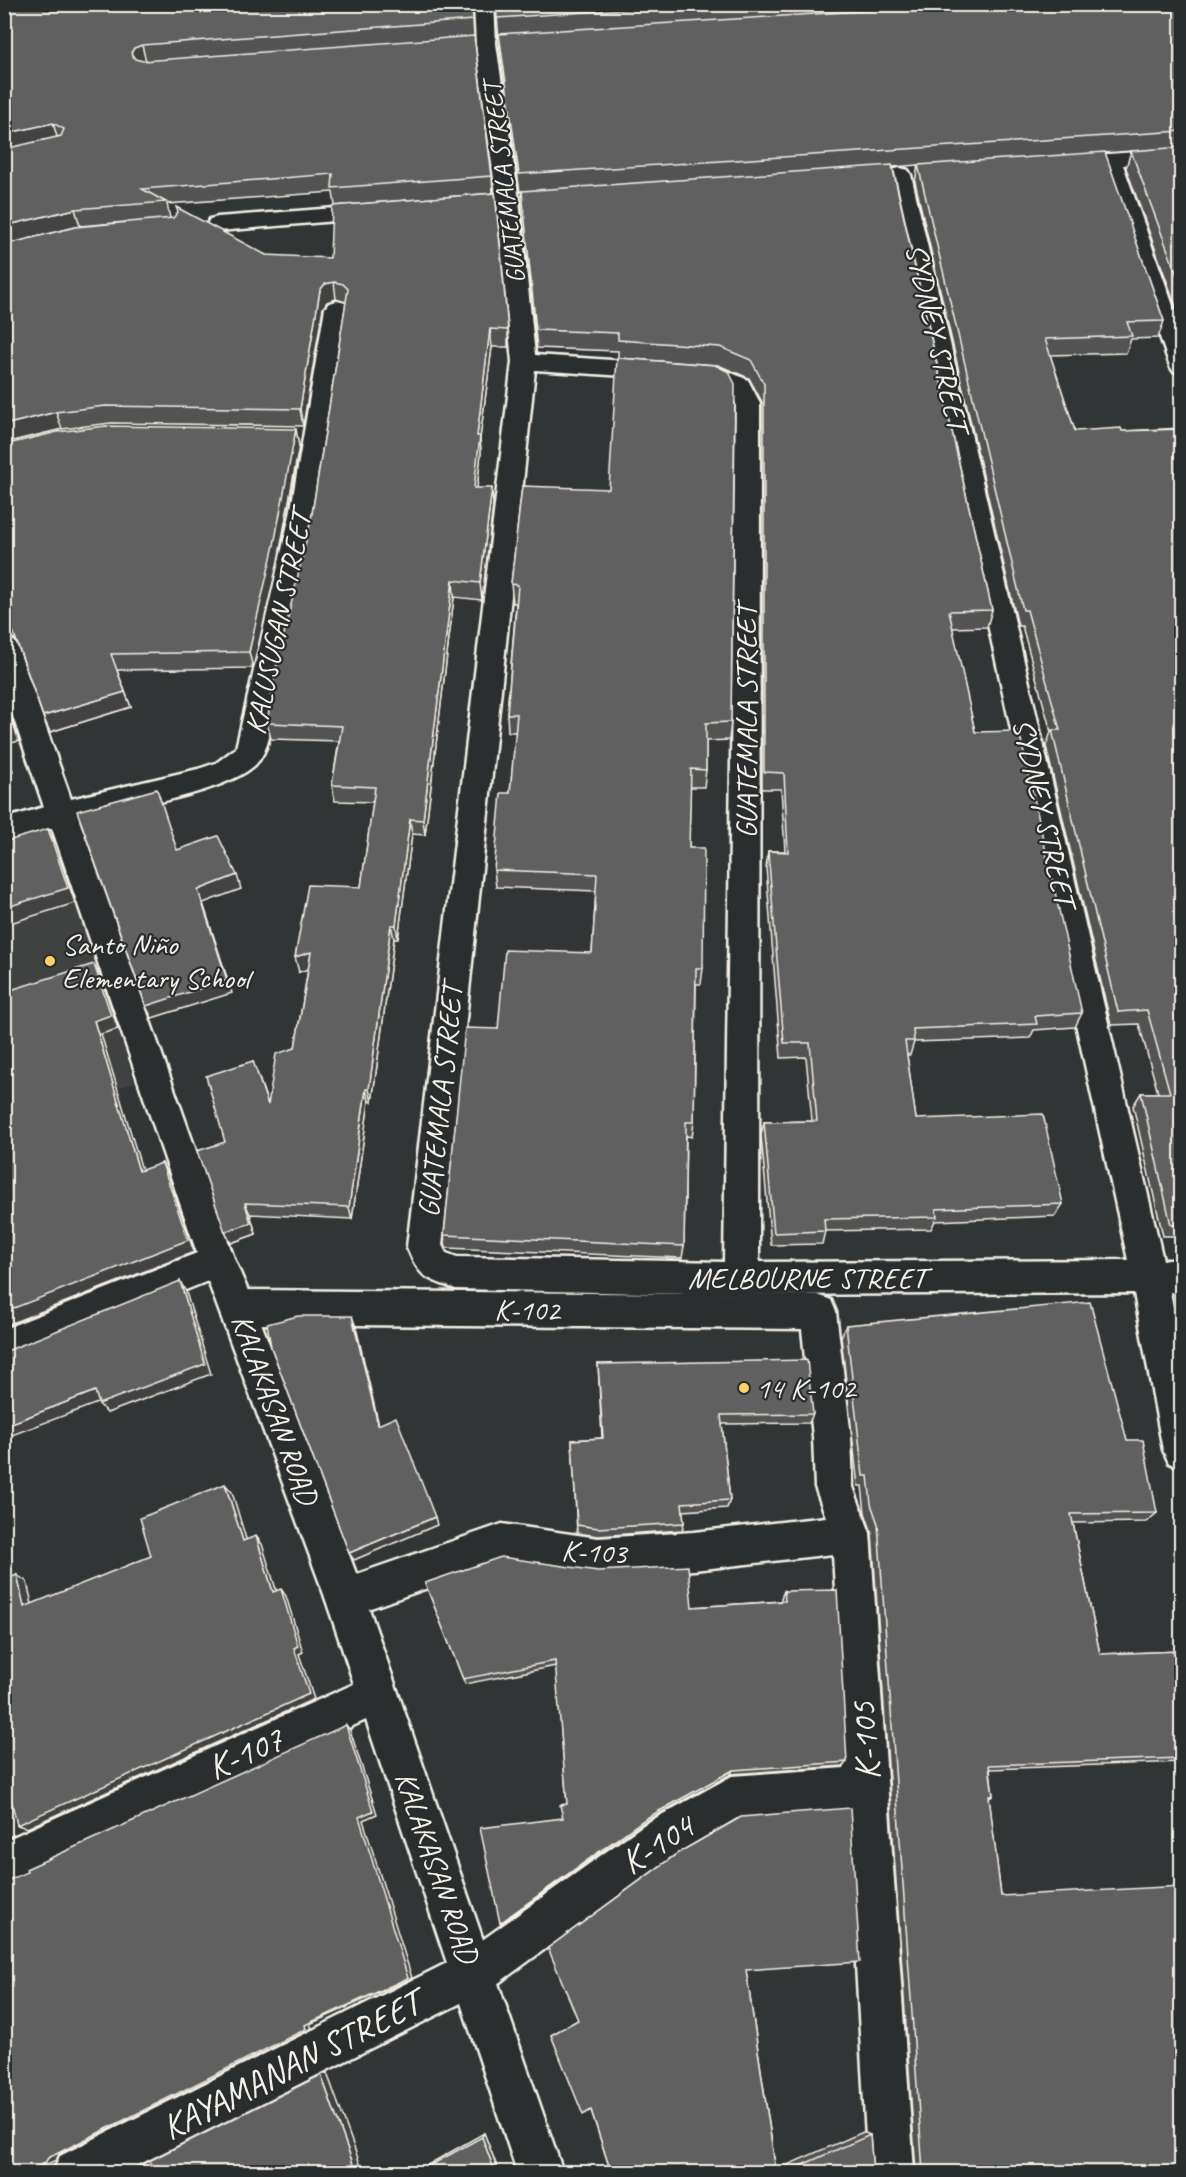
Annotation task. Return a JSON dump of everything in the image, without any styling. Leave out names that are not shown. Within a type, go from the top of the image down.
[{"type":"street","name":"GUATEMALA STREET","points":[[434,1264],[423,1247],[524,362],[508,201],[486,44],[484,4]]},
{"type":"street","points":[[1040,165],[1182,155]]},
{"type":"street","points":[[1110,160],[1182,366]]},
{"type":"street","name":"SYDNEY STREET","points":[[900,175],[1165,1276],[1182,1450]]},
{"type":"street","points":[[218,224],[392,210]]},
{"type":"street","name":"KALUSUGAN STREET","points":[[4,831],[62,813],[198,780],[226,771],[246,756],[253,744],[262,690],[277,634],[303,515],[305,436],[337,308]]},
{"type":"street","name":"GUATEMALA STREET","points":[[524,362],[718,375],[739,384],[748,403],[741,1279]]},
{"type":"street","name":"KALAKASAN ROAD","points":[[4,648],[217,1262],[237,1306],[345,1597],[540,2172]]},
{"type":"street","points":[[4,1346],[217,1262]]},
{"type":"street","name":"MELBOURNE STREET","points":[[434,1264],[456,1273],[741,1279],[1165,1276]]},
{"type":"street","name":"K-102","points":[[237,1306],[818,1312]]},
{"type":"street","name":"K-105","points":[[818,1312],[832,1437],[834,1487],[851,1533],[891,2172]]},
{"type":"street","name":"K-103","points":[[345,1597],[502,1543],[598,1557],[694,1551],[851,1533]]},
{"type":"street","name":"K-107","points":[[4,1863],[112,1812],[378,1694]]},
{"type":"street","name":"K-104","points":[[473,1974],[660,1839],[732,1797],[868,1787]]},
{"type":"street","name":"KAYAMANAN STREET","points":[[76,2172],[473,1974]]},
{"type":"shaded area","name":"Santo Niño Elementary School","points":[[53,825],[134,1082],[5,1132],[5,840]]},
{"type":"building","points":[[4,4],[472,4],[473,20],[142,45],[134,48],[131,53],[135,59],[143,61],[474,36],[492,176],[332,188],[333,174],[142,189],[166,202],[75,209],[4,226],[4,149],[61,136],[64,129],[53,123],[4,134]]},
{"type":"building","points":[[496,4],[704,4],[497,18]]},
{"type":"building","points":[[971,4],[1182,4],[1182,131],[519,174],[499,34]]},
{"type":"building","points":[[1182,147],[1182,289],[1131,151]]},
{"type":"building","points":[[1105,152],[1164,321],[1127,322],[1132,336],[1045,339],[1075,431],[1121,428],[1122,431],[1182,429],[1182,1224],[1171,1225],[1141,1093],[1170,1093],[1147,1010],[1118,1012],[1052,730],[1060,730],[1027,610],[1023,610],[918,165]]},
{"type":"building","points":[[892,165],[992,610],[949,611],[975,732],[1019,731],[1082,1013],[1035,1016],[1037,1024],[913,1029],[914,1041],[905,1041],[916,1119],[1043,1114],[1063,1204],[936,1209],[937,1217],[824,1219],[825,1231],[774,1233],[764,1122],[817,1121],[810,1043],[784,1043],[768,851],[788,852],[784,773],[764,772],[764,384],[751,360],[720,347],[618,340],[618,333],[536,330],[522,191]]},
{"type":"building","points":[[495,193],[508,330],[490,329],[477,436],[480,436],[474,488],[492,488],[480,583],[453,580],[423,820],[410,819],[396,925],[391,925],[369,1089],[366,1089],[349,1207],[245,1203],[251,1223],[225,1232],[197,1151],[225,1142],[206,1076],[253,1061],[268,1105],[276,1054],[295,1048],[311,952],[295,957],[308,885],[361,887],[375,787],[332,785],[342,726],[267,723],[275,672],[311,520],[348,289],[343,284],[334,282],[325,284],[320,290],[300,409],[105,406],[56,412],[4,425],[4,245],[75,227],[173,218],[178,212],[176,207],[266,255],[330,258],[332,206]]},
{"type":"building","points":[[617,358],[715,365],[729,372],[735,384],[731,722],[706,723],[706,770],[691,769],[689,848],[704,848],[703,968],[696,968],[694,1122],[686,1122],[684,1246],[444,1235],[465,1028],[498,1029],[505,950],[592,953],[597,874],[494,870],[501,793],[510,793],[517,714],[507,714],[518,585],[511,584],[522,486],[609,489]]},
{"type":"building","points":[[106,426],[296,429],[274,545],[249,652],[111,654],[125,692],[43,716],[13,631],[8,623],[4,622],[4,445],[57,432]]},
{"type":"building","points":[[4,704],[12,725],[4,727]]},
{"type":"building","points":[[157,789],[177,850],[218,836],[237,875],[198,890],[227,980],[146,1006],[77,811]]},
{"type":"building","points":[[48,829],[68,888],[4,908],[4,842]]},
{"type":"building","points":[[94,964],[111,1015],[94,1021],[139,1171],[162,1163],[188,1240],[4,1312],[4,992]]},
{"type":"building","points":[[180,1281],[205,1364],[99,1404],[95,1391],[4,1426],[4,1352]]},
{"type":"building","points":[[1090,1302],[1127,1440],[1143,1440],[1157,1513],[1071,1514],[1100,1654],[1182,1651],[1182,1758],[989,1765],[993,1796],[989,1796],[1001,1896],[1182,1886],[1182,2172],[923,2172],[878,1524],[871,1504],[868,1476],[863,1476],[846,1325]]},
{"type":"building","points":[[298,1316],[352,1316],[378,1425],[396,1417],[435,1517],[349,1553],[271,1347],[267,1324]]},
{"type":"building","points":[[807,1360],[813,1414],[721,1415],[730,1500],[682,1503],[684,1523],[598,1528],[577,1525],[572,1440],[603,1438],[598,1364]]},
{"type":"building","points":[[225,1484],[243,1541],[256,1536],[273,1592],[281,1589],[298,1646],[294,1648],[309,1694],[17,1825],[4,1768],[4,1580],[17,1575],[24,1607],[151,1556],[140,1518]]},
{"type":"building","points":[[501,1557],[598,1571],[688,1566],[692,1607],[785,1601],[784,1591],[837,1590],[847,1762],[733,1770],[645,1819],[500,1923],[480,1828],[563,1818],[560,1805],[567,1804],[555,1661],[463,1679],[425,1583]]},
{"type":"building","points":[[346,1725],[373,1811],[359,1817],[408,1978],[305,2025],[306,2029],[48,2158],[45,2163],[26,2172],[4,2172],[4,1882],[27,1872],[26,1869]]},
{"type":"building","points":[[850,1808],[860,1962],[746,1970],[776,2172],[611,2172],[591,2110],[583,2115],[551,2035],[578,2020],[548,1948],[678,1853],[741,1817]]},
{"type":"building","points":[[321,2075],[356,2172],[156,2172],[149,2161]]},
{"type":"building","points":[[870,2135],[873,2172],[786,2172]]},
{"type":"building","points":[[482,2137],[495,2172],[418,2172]]},
{"type":"place","name":"Santo Niño Elementary School","points":[[50,961]]},
{"type":"place","name":"14 K-102","points":[[744,1388]]}]
